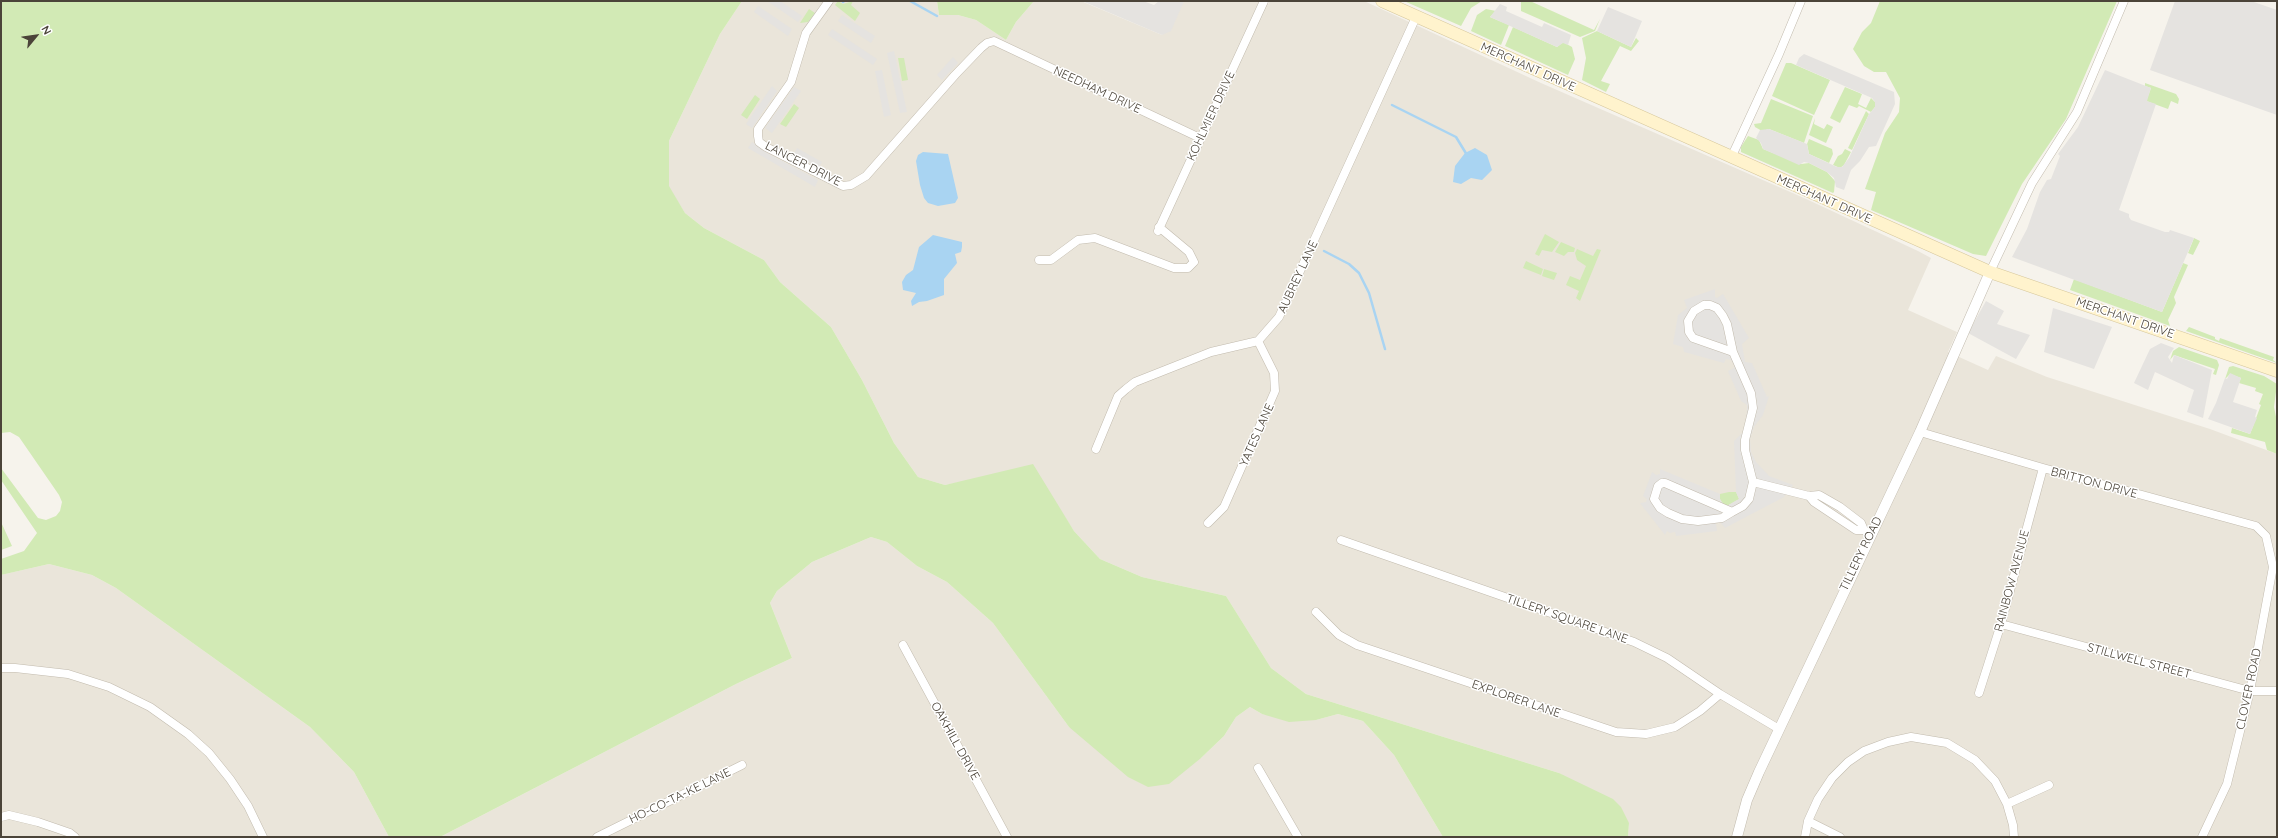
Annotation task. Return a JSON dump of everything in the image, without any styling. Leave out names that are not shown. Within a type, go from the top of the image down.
[{"type":"main road","name":"MERCHANT DRIVE","points":[[1382,1],[1731,158],[1990,272],[2277,371]]},
{"type":"street","name":"LANCER DRIVE","points":[[829,1],[806,34],[791,82],[758,129],[758,136],[759,142],[766,147],[842,186],[851,185],[866,176],[960,70],[984,45],[994,41]]},
{"type":"street","name":"KOHLMIER DRIVE","points":[[1039,260],[1051,260],[1078,240],[1095,238],[1174,268],[1188,268],[1194,262],[1189,252],[1158,229],[1264,1]]},
{"type":"street","points":[[1731,158],[1776,61],[1801,1]]},
{"type":"street","points":[[1990,272],[2032,183],[2078,112],[2124,1]]},
{"type":"street","name":"AUBREY LANE","points":[[1258,341],[1279,317],[1416,17]]},
{"type":"street","name":"NEEDHAM DRIVE","points":[[994,41],[1200,138]]},
{"type":"street","name":"TILLERY ROAD","points":[[1737,837],[1747,800],[1867,532],[1920,432],[1990,272]]},
{"type":"street","points":[[1732,512],[1665,483],[1658,486],[1654,499],[1660,508],[1682,519],[1709,520],[1722,518],[1743,506],[1749,499],[1753,482],[1745,450],[1745,440],[1753,408],[1751,393],[1733,352],[1727,324],[1717,308],[1710,305],[1704,305],[1694,311],[1688,321],[1693,338],[1733,352]]},
{"type":"street","points":[[1096,449],[1118,396],[1136,382],[1211,352],[1258,341]]},
{"type":"street","name":"YATES LANE","points":[[1208,523],[1224,507],[1276,391],[1274,373],[1258,341]]},
{"type":"street","name":"BRITTON DRIVE","points":[[1920,432],[2043,468],[2256,526],[2266,536]]},
{"type":"street","name":"RAINBOW AVENUE","points":[[1979,693],[2001,624],[2043,468]]},
{"type":"street","points":[[1753,482],[1809,496],[1814,502],[1856,530],[1867,532]]},
{"type":"street","name":"CLOVER ROAD","points":[[2202,837],[2227,784],[2250,691],[2273,567],[2266,536]]},
{"type":"street","name":"TILLERY SQUARE LANE","points":[[1341,540],[1616,635],[1667,658],[1720,694],[1779,729]]},
{"type":"street","name":"EXPLORER LANE","points":[[1316,612],[1339,635],[1357,644],[1616,732],[1646,734],[1674,727],[1700,711],[1720,694]]},
{"type":"street","name":"STILLWELL STREET","points":[[2001,624],[2250,691],[2277,691]]},
{"type":"street","name":"OAKHILL DRIVE","points":[[903,645],[1007,837]]},
{"type":"street","points":[[1,668],[15,668],[68,674],[109,687],[150,707],[188,734],[209,753],[230,779],[248,806],[264,837]]},
{"type":"street","points":[[1805,837],[1808,821],[1818,799],[1832,778],[1848,762],[1864,751],[1888,742],[1911,737],[1947,743],[1975,760],[1995,782],[2007,804],[2013,825],[2014,837]]},
{"type":"street","name":"HO-CO-TA-KE LANE","points":[[597,837],[742,765]]},
{"type":"street","points":[[1258,768],[1298,837]]},
{"type":"street","points":[[2007,804],[2049,785]]},
{"type":"street","points":[[1,817],[9,815],[38,822],[70,833],[75,837]]},
{"type":"street","points":[[1808,821],[1840,837]]},
{"type":"shaded area","points":[[742,1],[937,1],[939,15],[958,15],[976,20],[1006,40],[1016,22],[1034,1],[1081,1],[1162,35],[1184,1],[1260,1],[1268,4],[1270,1],[1364,1],[1541,83],[1804,198],[1931,258],[1908,310],[1957,332],[1948,352],[1988,370],[1996,356],[2047,377],[2210,429],[2277,454],[2277,837],[1628,837],[1629,823],[1559,773],[1306,694],[1271,668],[1226,596],[1142,577],[1100,559],[1074,531],[1055,502],[981,478],[945,485],[918,477],[894,443],[862,380],[831,327],[780,282],[764,260],[704,228],[685,213],[668,186],[669,141],[720,34]]},
{"type":"shaded area","points":[[767,1],[780,1],[802,16],[798,22]]},
{"type":"shaded area","points":[[1082,1],[1143,1],[1154,5],[1159,1],[1184,1],[1171,31],[1162,35]]},
{"type":"shaded area","points":[[2175,1],[2251,1],[2277,10],[2277,115],[2150,70]]},
{"type":"shaded area","points":[[1500,4],[1507,7],[1506,11],[1542,27],[1544,23],[1571,35],[1568,45],[1563,43],[1557,47],[1490,17]]},
{"type":"shaded area","points":[[758,6],[792,29],[788,36],[754,12]]},
{"type":"shaded area","points":[[1608,7],[1642,21],[1631,47],[1597,31]]},
{"type":"shaded area","points":[[842,15],[875,36],[871,43],[838,21]]},
{"type":"shaded area","points":[[832,29],[877,59],[873,65],[828,35]]},
{"type":"shaded area","points":[[894,51],[907,112],[900,113],[887,53]]},
{"type":"shaded area","points":[[1804,54],[1894,92],[1895,104],[1876,146],[1869,147],[1860,161],[1851,170],[1844,190],[1836,187],[1834,178],[1827,172],[1809,163],[1804,162],[1799,165],[1763,149],[1761,143],[1756,138],[1760,130],[1769,129],[1807,144],[1809,154],[1837,167],[1842,167],[1849,158],[1869,114],[1875,107],[1875,102],[1872,98],[1796,65],[1799,58]]},
{"type":"shaded area","points":[[953,57],[958,63],[942,80],[937,75]]},
{"type":"shaded area","points":[[882,70],[891,115],[884,117],[875,71]]},
{"type":"shaded area","points":[[2105,70],[2151,88],[2147,101],[2156,104],[2119,210],[2129,214],[2131,220],[2165,232],[2169,232],[2170,230],[2194,238],[2162,312],[2012,257],[2027,229],[2040,192],[2047,180],[2051,179],[2060,156],[2058,154],[2078,127]]},
{"type":"shaded area","points":[[772,86],[777,91],[752,128],[746,124]]},
{"type":"shaded area","points":[[794,87],[801,91],[772,133],[765,128]]},
{"type":"shaded area","points":[[752,142],[767,153],[818,180],[815,187],[748,148]]},
{"type":"shaded area","points":[[797,148],[822,162],[819,168],[794,154]]},
{"type":"shaded area","points":[[1715,289],[1715,297],[1717,298],[1723,294],[1749,338],[1742,344],[1745,362],[1752,363],[1767,397],[1769,396],[1763,415],[1754,427],[1750,439],[1751,452],[1756,462],[1769,476],[1793,485],[1784,497],[1725,528],[1720,522],[1716,523],[1717,531],[1676,536],[1675,532],[1670,533],[1667,531],[1665,535],[1640,503],[1646,502],[1647,499],[1643,496],[1652,472],[1656,475],[1660,474],[1660,469],[1720,494],[1720,499],[1725,507],[1739,499],[1736,492],[1734,441],[1745,430],[1747,405],[1741,401],[1728,371],[1734,368],[1734,365],[1731,360],[1726,359],[1724,363],[1684,352],[1683,347],[1673,344],[1678,315],[1687,308],[1684,300]]},
{"type":"shaded area","points":[[1986,301],[2004,311],[1997,324],[2030,335],[2016,359],[1968,333]]},
{"type":"shaded area","points":[[2053,308],[2112,327],[2094,369],[2044,352]]},
{"type":"shaded area","points":[[2161,343],[2174,348],[2168,357],[2172,363],[2174,355],[2212,370],[2203,418],[2187,412],[2194,390],[2155,372],[2148,390],[2134,383],[2150,349]]},
{"type":"shaded area","points":[[2230,373],[2241,378],[2233,402],[2257,410],[2255,417],[2257,418],[2250,434],[2208,419],[2216,403],[2225,378],[2227,379]]},
{"type":"shaded area","points":[[871,537],[887,542],[917,566],[947,582],[993,623],[1069,727],[1201,758],[1224,736],[1236,717],[1250,707],[1262,714],[1316,720],[1338,714],[1363,721],[1394,755],[1443,837],[440,837],[736,684],[792,658],[770,603],[777,591],[812,562]]},
{"type":"shaded area","points":[[49,564],[92,575],[116,588],[310,727],[354,772],[389,837],[1,837],[1,575]]},
{"type":"green space","points":[[1,1],[742,1],[720,34],[669,141],[669,186],[685,213],[704,228],[764,260],[780,282],[831,327],[862,380],[894,443],[918,477],[945,485],[1033,464],[1074,531],[1100,559],[1142,577],[1226,596],[1271,668],[1306,694],[1559,773],[1613,799],[1621,807],[1629,823],[1628,837],[1443,837],[1394,755],[1363,721],[1338,714],[1316,720],[1289,722],[1262,714],[1250,707],[1236,717],[1224,736],[1201,758],[1169,784],[1148,787],[1128,777],[1069,727],[993,623],[947,582],[917,566],[887,542],[871,537],[812,562],[777,591],[770,603],[792,658],[736,684],[440,837],[389,837],[354,772],[310,727],[116,588],[92,575],[49,564],[1,575],[1,559],[24,551],[37,533],[1,480],[1,468],[38,518],[46,520],[56,516],[60,511],[62,502],[59,495],[19,437],[10,432],[1,433]]},
{"type":"green space","points":[[838,1],[843,4],[853,1],[851,5],[860,13],[855,21],[835,5]]},
{"type":"green space","points":[[937,1],[1034,1],[1016,22],[1006,40],[976,20],[958,15],[939,15]]},
{"type":"green space","points":[[1404,1],[1482,1],[1471,8],[1461,26]]},
{"type":"green space","points":[[1530,1],[1594,30],[1600,19],[1595,31],[1580,37],[1521,11],[1521,2]]},
{"type":"green space","points":[[1880,1],[2117,1],[2066,119],[2022,184],[1986,256],[1973,254],[1871,210],[1876,192],[1865,189],[1885,133],[1899,112],[1900,98],[1886,72],[1874,72],[1864,66],[1853,49],[1862,32],[1871,23]]},
{"type":"green space","points":[[809,9],[815,13],[808,22],[800,23]]},
{"type":"green space","points":[[1486,9],[1496,11],[1490,17],[1509,25],[1501,45],[1471,31],[1477,15]]},
{"type":"green space","points":[[1513,27],[1557,47],[1563,42],[1572,47],[1575,59],[1568,75],[1505,46]]},
{"type":"green space","points":[[1597,31],[1631,47],[1636,38],[1639,41],[1631,51],[1620,46],[1601,81],[1610,84],[1606,92],[1582,80],[1586,58],[1582,38]]},
{"type":"green space","points":[[898,58],[904,58],[908,80],[902,81]]},
{"type":"green space","points":[[1786,63],[1791,63],[1830,80],[1814,115],[1772,96]]},
{"type":"green space","points":[[2145,83],[2176,94],[2179,99],[2178,104],[2171,101],[2168,109],[2146,101],[2151,88],[2145,86]]},
{"type":"green space","points":[[1845,87],[1862,94],[1858,104],[1866,108],[1871,98],[1875,102],[1875,107],[1871,112],[1859,106],[1857,108],[1849,105],[1840,123],[1830,118]]},
{"type":"green space","points":[[755,95],[760,99],[747,119],[741,115]]},
{"type":"green space","points":[[1771,99],[1813,116],[1804,143],[1769,129],[1762,131],[1755,127],[1754,124],[1761,123]]},
{"type":"green space","points":[[794,104],[799,108],[786,127],[780,124]]},
{"type":"green space","points":[[1866,111],[1869,114],[1852,150],[1848,148]]},
{"type":"green space","points":[[1815,118],[1814,124],[1824,129],[1827,124],[1833,127],[1826,143],[1809,135]]},
{"type":"green space","points":[[1748,136],[1759,140],[1763,149],[1801,164],[1809,163],[1827,172],[1835,181],[1834,192],[1833,193],[1741,152],[1741,147]]},
{"type":"green space","points":[[1809,139],[1832,149],[1833,154],[1829,163],[1809,154],[1807,144]]},
{"type":"green space","points":[[1845,149],[1851,152],[1844,165],[1840,168],[1833,165],[1838,156],[1842,154]]},
{"type":"green space","points":[[1545,234],[1559,242],[1552,252],[1542,250],[1539,256],[1535,254]]},
{"type":"green space","points":[[2194,238],[2200,241],[2193,255],[2188,253]]},
{"type":"green space","points":[[1561,242],[1575,248],[1574,252],[1568,252],[1564,256],[1555,252]]},
{"type":"green space","points":[[1577,249],[1593,256],[1597,249],[1601,250],[1580,301],[1576,298],[1579,291],[1566,285],[1570,276],[1580,280],[1586,266],[1577,260],[1575,253]]},
{"type":"green space","points":[[1526,261],[1543,269],[1541,275],[1523,268]]},
{"type":"green space","points":[[2183,263],[2188,265],[2174,297],[2176,303],[2168,320],[2170,326],[2070,290],[2074,279],[2162,312]]},
{"type":"green space","points":[[1544,269],[1557,273],[1554,280],[1542,276]]},
{"type":"green space","points":[[2189,327],[2215,337],[2215,339],[2219,341],[2220,338],[2274,357],[2273,360],[2277,363],[2186,331]]},
{"type":"green space","points":[[2179,347],[2217,360],[2219,365],[2216,375],[2213,374],[2215,369],[2174,355],[2170,360],[2173,351]]},
{"type":"green space","points":[[2233,366],[2264,376],[2277,384],[2274,407],[2277,422],[2277,454],[2267,450],[2265,442],[2231,433],[2232,428],[2250,434],[2261,405],[2259,404],[2263,394],[2255,391],[2256,388],[2239,383],[2241,378],[2230,374],[2225,379],[2229,367]]},
{"type":"green space","points":[[1736,492],[1739,499],[1725,507],[1720,499],[1720,494]]},
{"type":"green space","points":[[1,522],[12,546],[1,550]]},
{"type":"water","points":[[1475,148],[1487,155],[1492,170],[1482,180],[1471,178],[1461,184],[1453,182],[1455,166],[1465,153]]},
{"type":"water","points":[[923,152],[948,154],[958,198],[955,203],[938,206],[928,203],[924,198],[916,161],[918,155]]},
{"type":"water","points":[[933,235],[962,242],[961,252],[955,254],[957,263],[944,279],[944,295],[919,302],[912,306],[911,301],[916,293],[903,290],[902,282],[906,275],[913,270],[919,247]]},
{"type":"waterway","points":[[910,1],[937,16]]},
{"type":"waterway","points":[[1392,105],[1456,137],[1467,155]]},
{"type":"waterway","points":[[1324,251],[1349,264],[1359,273],[1369,293],[1385,349]]}]
